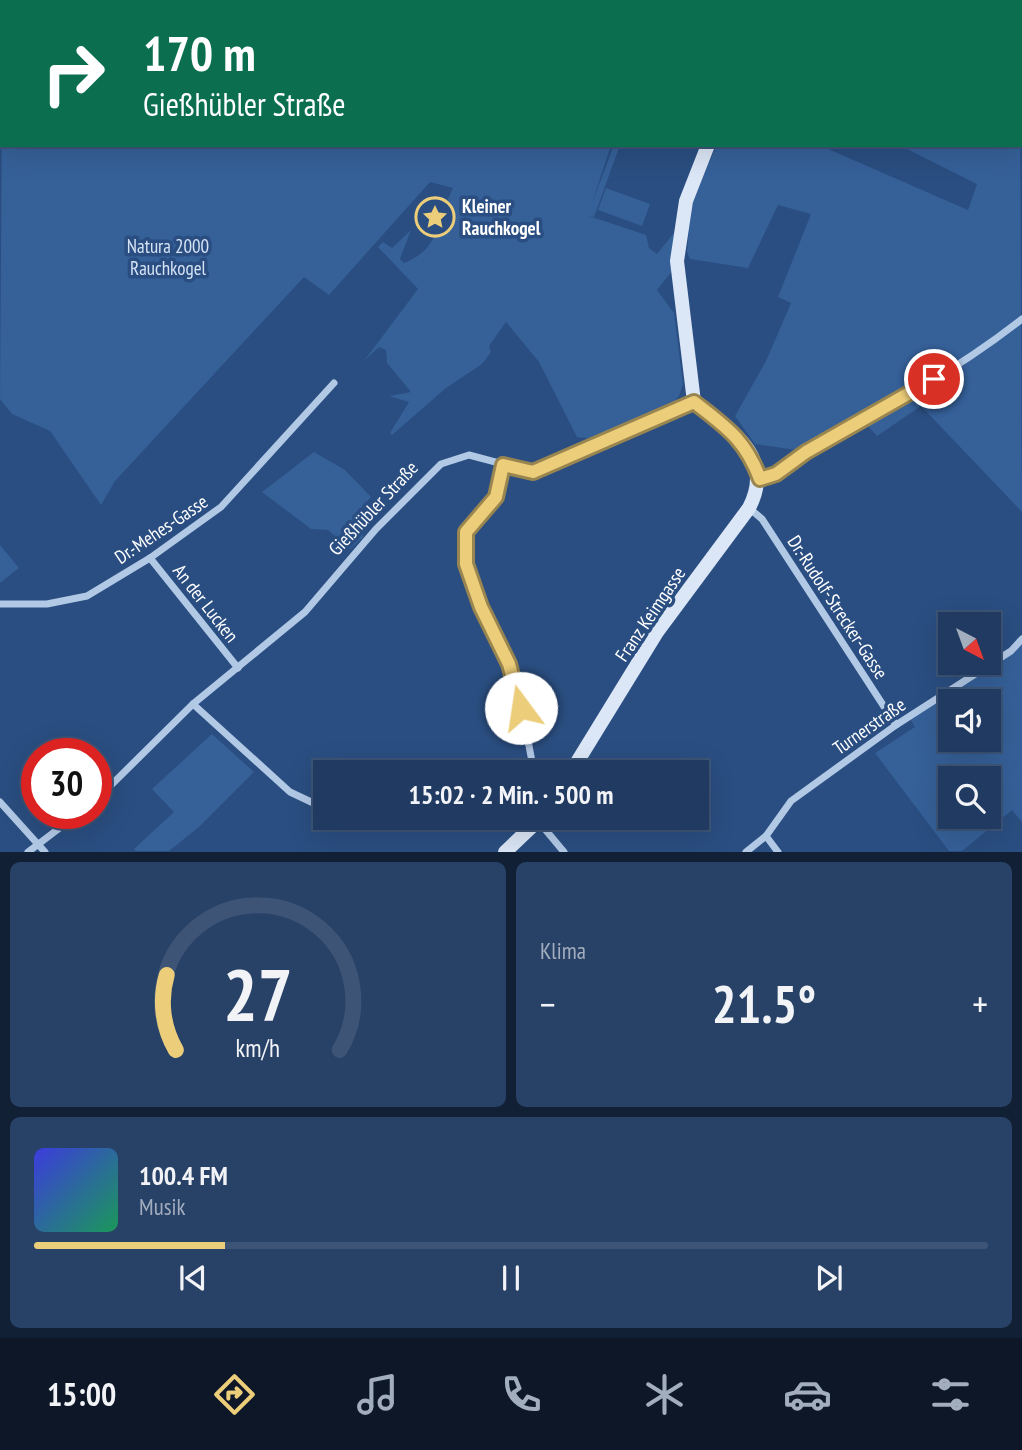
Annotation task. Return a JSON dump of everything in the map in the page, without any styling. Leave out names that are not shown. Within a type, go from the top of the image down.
[{"type":"main road","points":[[707,147],[686,201],[677,261],[694,402],[735,433],[751,454],[760,479]]},
{"type":"main road","name":"Franz Keimgasse","points":[[578,760],[657,632],[749,508],[760,479]]},
{"type":"main road","points":[[505,852],[528,830]]},
{"type":"street","points":[[760,479],[776,474],[806,452],[915,392],[994,341],[1022,318]]},
{"type":"street","name":"Dr.-Mehes-Gasse","points":[[0,604],[47,604],[87,596],[150,558],[221,508],[334,383]]},
{"type":"street","name":"Gießhübler Straße","points":[[112,784],[193,704],[305,612],[376,529],[441,464],[469,455],[533,472],[694,402]]},
{"type":"street","points":[[503,465],[496,497],[466,532],[466,564],[481,607],[517,683],[532,760]]},
{"type":"street","name":"Dr.-Rudolf-Strecker-Gasse","points":[[749,508],[762,519],[896,725]]},
{"type":"street","name":"An der Lucken","points":[[150,558],[238,668]]},
{"type":"street","name":"Turnerstraße","points":[[746,852],[766,836],[791,801],[896,725],[1012,651],[1022,639]]},
{"type":"street","points":[[193,704],[290,792],[313,803]]},
{"type":"street","points":[[0,802],[45,852]]},
{"type":"street","points":[[28,852],[57,829]]},
{"type":"street","points":[[548,830],[564,852]]},
{"type":"street","points":[[766,836],[778,852]]},
{"type":"green space","name":"Natura 2000 Rauchkogel","points":[[2,147],[610,147],[592,203],[613,147],[619,147],[594,217],[586,215],[646,235],[649,248],[657,254],[677,229],[672,271],[657,290],[674,313],[683,384],[679,396],[672,404],[593,439],[577,437],[539,362],[506,322],[489,346],[491,352],[482,364],[446,388],[392,435],[390,433],[409,402],[389,396],[411,392],[387,363],[386,350],[379,347],[364,361],[418,289],[378,247],[383,242],[392,248],[411,230],[400,259],[404,263],[416,257],[432,241],[453,188],[430,182],[329,295],[304,277],[115,481],[101,505],[50,431],[12,414],[0,399]]},
{"type":"green space","points":[[716,147],[824,147],[968,210],[977,184],[903,147],[1020,147],[1022,512],[921,406],[877,436],[860,417],[796,450],[755,444],[735,416],[766,361],[791,303],[778,297],[811,214],[778,205],[748,268],[690,259],[687,252],[691,202]]},
{"type":"green space","points":[[606,188],[650,204],[642,226],[598,210]]},
{"type":"green space","points":[[314,452],[345,470],[371,497],[362,507],[363,537],[350,549],[328,530],[311,529],[262,492]]},
{"type":"green space","points":[[0,545],[19,568],[0,583]]},
{"type":"green space","points":[[1022,645],[1022,822],[1012,810],[1001,819],[1001,766],[938,766],[938,829],[989,829],[962,851],[949,851],[875,753],[915,727],[910,719],[938,700],[938,752],[1001,752],[1001,689],[955,689],[975,676],[1001,676],[1001,659]]},
{"type":"green space","points":[[212,734],[254,772],[199,827],[169,851],[136,851],[134,849],[174,812],[152,789]]},
{"type":"place","name":"Kleiner Rauchkogel","points":[[435,217]]},
{"type":"route","points":[[521,708],[517,683],[481,607],[466,564],[466,532],[496,497],[503,465],[533,472],[694,402],[735,433],[751,454],[760,479],[776,474],[806,452],[934,379]]}]
